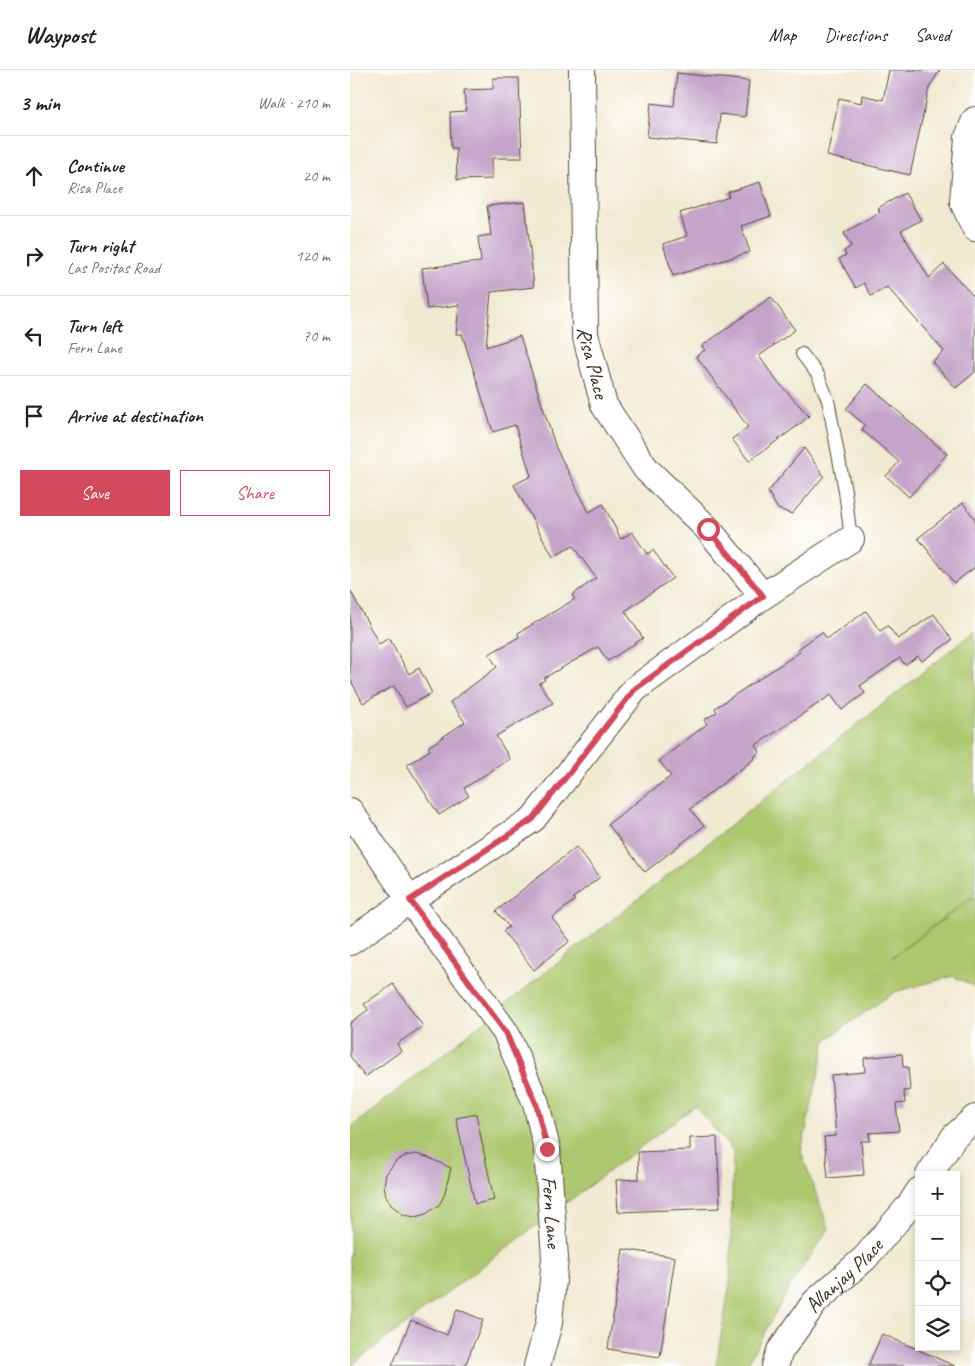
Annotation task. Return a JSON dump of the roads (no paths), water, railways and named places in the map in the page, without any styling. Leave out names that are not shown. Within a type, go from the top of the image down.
[{"type":"street","name":"Risa Place","points":[[582,70],[586,334],[604,405],[646,469],[708,529],[763,596]]},
{"type":"street","points":[[975,120],[968,137],[963,202],[975,228]]},
{"type":"street","points":[[350,942],[533,819],[635,689],[763,596],[851,539]]},
{"type":"street","name":"Fern Lane","points":[[350,811],[410,900],[506,1033],[536,1103],[547,1149],[555,1258],[549,1323],[537,1366]]},
{"type":"street","points":[[932,1171],[954,1137],[975,1118]]},
{"type":"street","name":"Allanjay Place","points":[[776,1366],[780,1351],[815,1302],[866,1258],[915,1197]]},
{"type":"lane","points":[[802,354],[818,375],[828,400],[845,491],[851,539]]}]
